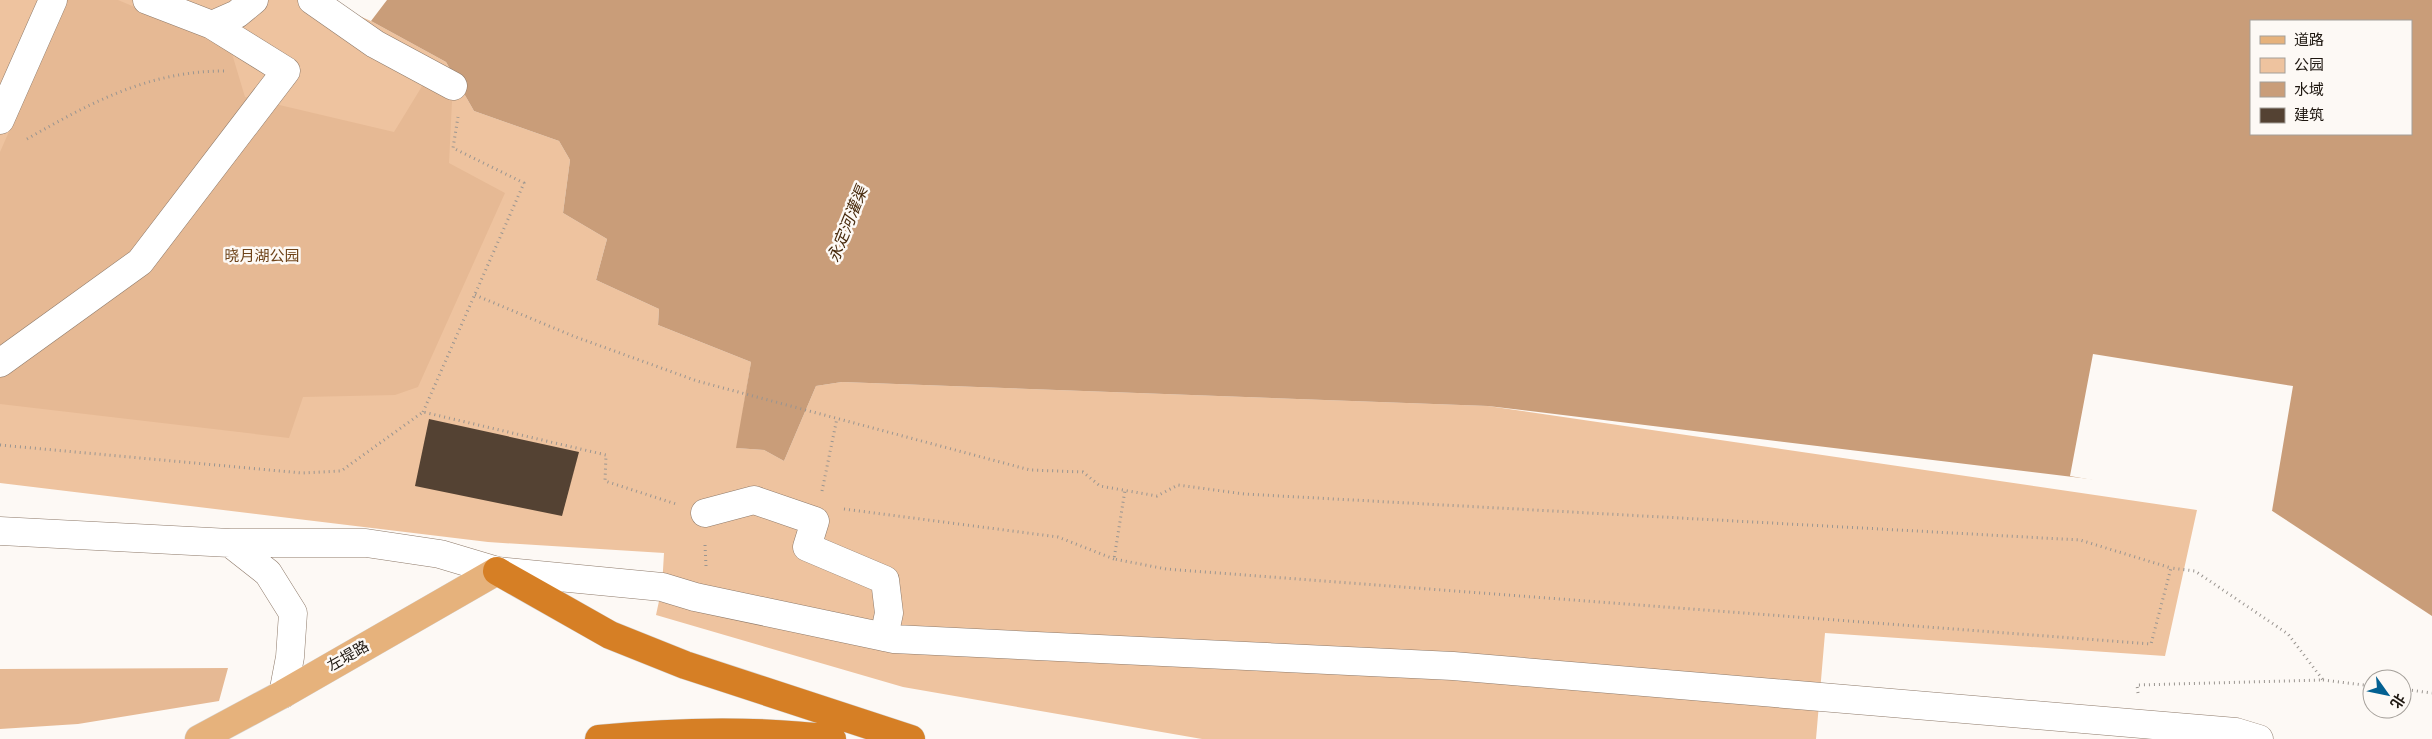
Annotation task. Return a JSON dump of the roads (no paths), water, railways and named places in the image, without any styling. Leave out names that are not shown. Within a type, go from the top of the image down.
[{"type":"highway","points":[[496,571],[610,635],[685,665],[911,739]]},
{"type":"highway","points":[[599,739],[665,732],[733,731],[832,739]]},
{"type":"main road","name":"左堤路","points":[[199,739],[283,694],[496,571]]},
{"type":"street","points":[[0,120],[52,0]]},
{"type":"street","points":[[0,362],[140,262],[286,71],[212,25],[147,0]]},
{"type":"street","points":[[212,25],[237,14],[254,0]]},
{"type":"street","points":[[312,0],[374,44],[452,86]]},
{"type":"street","points":[[704,513],[754,500],[817,514],[807,548],[884,580],[889,613],[884,637]]},
{"type":"street","points":[[0,531],[230,543],[366,543],[440,554],[496,571],[662,588],[695,598],[884,637],[1453,666],[2236,732],[2259,739]]},
{"type":"street","points":[[230,543],[268,573],[293,613],[290,657],[283,694]]},
{"type":"water","name":"永定河灌渠","points":[[387,0],[2432,0],[2432,616],[2254,499],[1488,406],[842,382],[816,386],[784,461],[764,450],[736,448],[751,362],[658,325],[659,309],[596,280],[607,239],[563,213],[570,160],[559,141],[474,111],[446,62],[371,21]]},
{"type":"park label","name":"晓月湖公园","points":[[262,256]]}]
